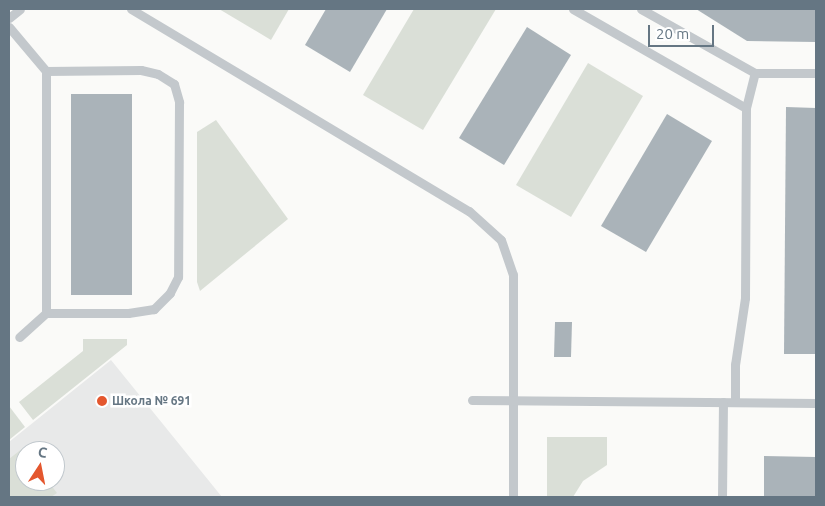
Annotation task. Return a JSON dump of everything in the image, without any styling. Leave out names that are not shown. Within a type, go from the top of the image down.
[{"type":"lane","points":[[9,18],[20,9]]},
{"type":"lane","points":[[131,9],[469,211],[501,240],[513,275],[513,497]]},
{"type":"lane","points":[[573,9],[746,108]]},
{"type":"lane","points":[[641,9],[755,73],[816,73]]},
{"type":"lane","points":[[9,27],[46,71],[46,313]]},
{"type":"lane","points":[[19,337],[46,313],[128,313],[154,309],[170,293],[178,277],[180,102],[174,84],[158,74],[141,70],[46,71]]},
{"type":"lane","points":[[735,402],[735,365],[745,298],[746,108],[755,73]]},
{"type":"lane","points":[[472,400],[816,403]]},
{"type":"lane","points":[[722,497],[723,402]]},
{"type":"shaded area","points":[[219,9],[289,9],[271,40]]},
{"type":"shaded area","points":[[414,9],[496,9],[423,130],[363,95]]},
{"type":"shaded area","points":[[588,63],[643,96],[571,217],[516,185]]},
{"type":"shaded area","points":[[216,120],[288,219],[200,291],[197,282],[197,132]]},
{"type":"shaded area","points":[[83,339],[127,339],[127,345],[33,420],[19,402],[83,351]]},
{"type":"shaded area","name":"Школа № 691","points":[[111,360],[222,497],[9,497],[9,442]]},
{"type":"shaded area","points":[[9,406],[25,427],[9,440]]},
{"type":"shaded area","points":[[547,437],[607,437],[607,465],[583,481],[573,497],[547,497]]},
{"type":"shaded area","points":[[15,454],[15,491],[56,491],[57,493],[51,497],[9,497],[9,459]]},
{"type":"building","points":[[326,9],[387,9],[350,72],[305,45]]},
{"type":"building","points":[[696,9],[816,9],[816,42],[747,41]]},
{"type":"building","points":[[527,27],[571,55],[504,165],[459,138]]},
{"type":"building","points":[[71,94],[132,94],[132,295],[71,295]]},
{"type":"building","points":[[786,107],[816,108],[816,354],[784,354]]},
{"type":"building","points":[[667,114],[712,141],[646,252],[601,226]]},
{"type":"building","points":[[555,322],[572,322],[571,357],[554,357]]},
{"type":"building","points":[[764,456],[816,457],[816,497],[764,497]]},
{"type":"place","name":"Школа № 691","points":[[102,401]]}]
